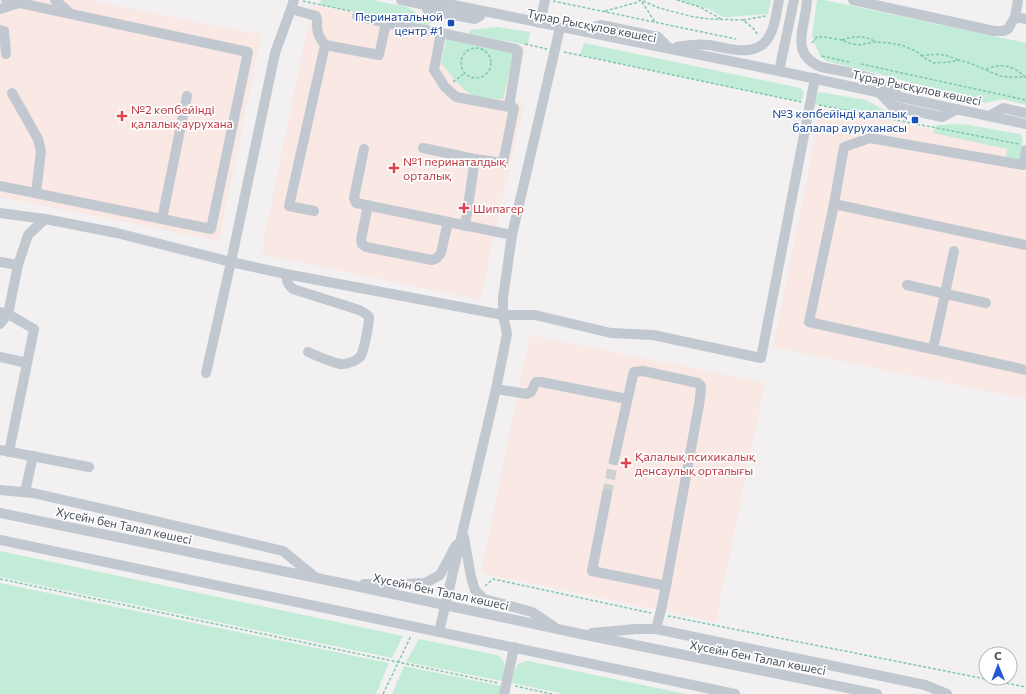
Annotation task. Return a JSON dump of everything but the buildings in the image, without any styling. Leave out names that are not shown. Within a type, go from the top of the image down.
[{"type":"street","points":[[0,186],[211,229],[248,52],[70,13],[23,1],[6,0]]},
{"type":"street","points":[[55,0],[70,13]]},
{"type":"street","name":"Тұрар Рысқұлов көшесі","points":[[401,0],[762,71],[779,70]]},
{"type":"street","name":"Тұрар Рысқұлов көшесі","points":[[428,0],[779,70],[1026,124]]},
{"type":"street","points":[[540,22],[545,0]]},
{"type":"street","points":[[669,48],[706,45],[741,51],[757,48],[767,40],[773,29],[779,0]]},
{"type":"street","points":[[779,70],[794,0]]},
{"type":"street","points":[[807,0],[801,41],[805,56],[821,67],[857,74],[873,79],[904,98]]},
{"type":"street","points":[[853,0],[994,31],[1003,31],[1008,29],[1015,17],[1018,0]]},
{"type":"street","points":[[0,9],[23,1]]},
{"type":"street","points":[[206,373],[275,53],[296,3],[316,16],[318,19],[318,35],[325,45],[379,55],[386,23]]},
{"type":"street","points":[[354,14],[386,23],[516,49],[518,51],[509,107]]},
{"type":"street","points":[[1015,17],[1026,19]]},
{"type":"street","points":[[0,30],[4,31],[6,54]]},
{"type":"street","points":[[439,632],[464,531],[507,334],[502,315],[512,235],[559,32]]},
{"type":"street","points":[[423,148],[502,163],[514,108],[456,97],[445,87],[434,70],[441,33]]},
{"type":"street","points":[[314,211],[289,206],[325,45]]},
{"type":"street","points":[[0,213],[45,219],[117,233],[231,262],[286,274],[502,315],[534,315],[611,333],[653,335],[761,358],[815,78]]},
{"type":"street","points":[[12,93],[38,139],[42,151],[36,193]]},
{"type":"street","points":[[880,93],[892,106],[942,117],[957,109]]},
{"type":"street","points":[[162,219],[187,96]]},
{"type":"street","points":[[988,116],[1003,108],[1026,113]]},
{"type":"street","points":[[1022,147],[1024,166],[870,138],[844,147],[834,204],[809,322],[1026,370]]},
{"type":"street","points":[[364,149],[354,198],[356,203],[512,235]]},
{"type":"street","points":[[465,226],[475,159]]},
{"type":"street","points":[[834,204],[1026,245]]},
{"type":"street","points":[[368,205],[361,240],[362,244],[366,248],[432,260],[441,254],[448,222]]},
{"type":"street","points":[[0,324],[28,235],[45,219]]},
{"type":"street","points":[[933,349],[954,251]]},
{"type":"street","points":[[0,262],[18,265]]},
{"type":"street","points":[[286,274],[288,284],[298,292],[359,310],[368,317],[363,350],[360,357],[356,360],[341,364],[308,352]]},
{"type":"street","points":[[907,284],[986,303]]},
{"type":"street","points":[[4,313],[34,328],[27,363],[4,451],[89,467]]},
{"type":"street","points":[[0,357],[27,363]]},
{"type":"street","points":[[614,460],[634,372],[643,371],[698,383],[701,386],[700,399],[666,586],[656,630]]},
{"type":"street","points":[[496,389],[527,394],[531,392],[536,382],[541,382],[627,399]]},
{"type":"street","points":[[25,492],[33,456]]},
{"type":"street","points":[[0,490],[33,493],[283,551],[317,578]]},
{"type":"street","points":[[607,494],[592,571],[666,586]]},
{"type":"street","name":"Хусейн бен Талал көшесі","points":[[0,513],[877,694]]},
{"type":"street","points":[[346,584],[425,583],[440,575],[464,531]]},
{"type":"street","points":[[464,531],[471,577],[475,590],[484,599],[532,612],[557,629]]},
{"type":"street","points":[[0,540],[735,694]]},
{"type":"street","points":[[581,634],[636,629],[656,630],[925,685],[946,694]]},
{"type":"street","points":[[504,694],[514,647]]},
{"type":"path","points":[[315,4],[316,0]]},
{"type":"path","points":[[548,0],[738,40]]},
{"type":"path","points":[[603,12],[641,0]]},
{"type":"path","points":[[641,0],[659,8],[694,17],[743,20],[769,16]]},
{"type":"path","points":[[641,0],[655,22]]},
{"type":"path","points":[[677,0],[700,7],[722,19]]},
{"type":"path","points":[[296,3],[315,4],[354,14]]},
{"type":"path","points":[[743,20],[753,28],[760,37]]},
{"type":"path","points":[[842,40],[853,36],[865,37],[872,39],[877,43]]},
{"type":"path","points":[[812,43],[817,37],[842,40],[849,43],[858,44],[889,42],[916,51],[921,56],[934,63],[959,60]]},
{"type":"path","points":[[520,44],[1022,147]]},
{"type":"path","points":[[476,48],[484,51],[490,57],[491,66],[488,73],[480,78],[472,78],[464,73],[461,66],[462,57],[468,51],[476,48]]},
{"type":"path","points":[[921,56],[937,54],[948,55],[986,69],[1000,76],[1026,77]]},
{"type":"path","points":[[820,56],[850,62]]},
{"type":"path","points":[[857,64],[1026,100]]},
{"type":"path","points":[[986,69],[999,66],[1010,68],[1018,71],[1026,77]]},
{"type":"path","points":[[445,87],[464,73]]},
{"type":"path","points":[[478,592],[493,578],[660,614],[1026,687]]},
{"type":"path","points":[[0,580],[501,684]]},
{"type":"path","points":[[383,694],[415,627]]},
{"type":"path","points":[[511,686],[552,694]]},
{"type":"shaded area","name":"№2 көпбейінді қалалық аурухана","points":[[0,0],[88,0],[261,35],[219,241],[0,197]]},
{"type":"shaded area","name":"№1 перинаталдық орталық","points":[[312,5],[525,46],[515,100],[524,104],[492,244],[481,300],[261,254]]},
{"type":"shaded area","points":[[821,107],[1026,148],[1026,399],[773,347]]},
{"type":"shaded area","name":"Қалалық психикалық денсаулық орталығы","points":[[530,335],[765,383],[719,605],[717,622],[481,573]]},
{"type":"green space","points":[[321,0],[372,0],[407,7],[430,22],[429,26],[320,5]]},
{"type":"green space","points":[[678,0],[771,0],[768,14],[723,17],[709,9]]},
{"type":"green space","points":[[817,0],[824,0],[1026,43],[1026,105],[1003,99],[985,103],[826,61],[820,56],[812,36]]},
{"type":"green space","points":[[497,27],[530,32],[528,45],[469,34],[470,30]]},
{"type":"green space","points":[[452,37],[514,52],[503,99],[486,98],[469,93],[441,63],[446,40]]},
{"type":"green space","points":[[584,43],[801,88],[804,93],[801,102],[580,55]]},
{"type":"green space","points":[[819,92],[866,100],[896,117],[896,120],[814,104]]},
{"type":"green space","points":[[963,124],[1020,134],[1023,139],[1020,158],[1016,160],[1006,157],[1007,149],[933,133],[937,125]]},
{"type":"green space","points":[[0,551],[403,636],[392,658],[0,577]]},
{"type":"green space","points":[[0,583],[389,663],[376,694],[0,694]]},
{"type":"green space","points":[[419,639],[497,655],[504,664],[502,681],[406,662]]},
{"type":"green space","points":[[528,661],[686,694],[564,694],[512,683],[514,671],[517,666],[520,663]]},
{"type":"green space","points":[[404,666],[501,686],[499,694],[392,694]]},
{"type":"tunnel","points":[[607,494],[614,460]]},
{"type":"place","name":"Перинатальной центр #1","points":[[451,23]]},
{"type":"place","name":"№2 көпбейінді қалалық аурухана","points":[[122,116]]},
{"type":"place","name":"№3 көпбейінді қалалық балалар ауруханасы","points":[[915,120]]},
{"type":"place","name":"№1 перинаталдық орталық","points":[[394,168]]},
{"type":"place","name":"Шипагер","points":[[464,208]]},
{"type":"place","name":"Қалалық психикалық денсаулық орталығы","points":[[626,463]]}]
